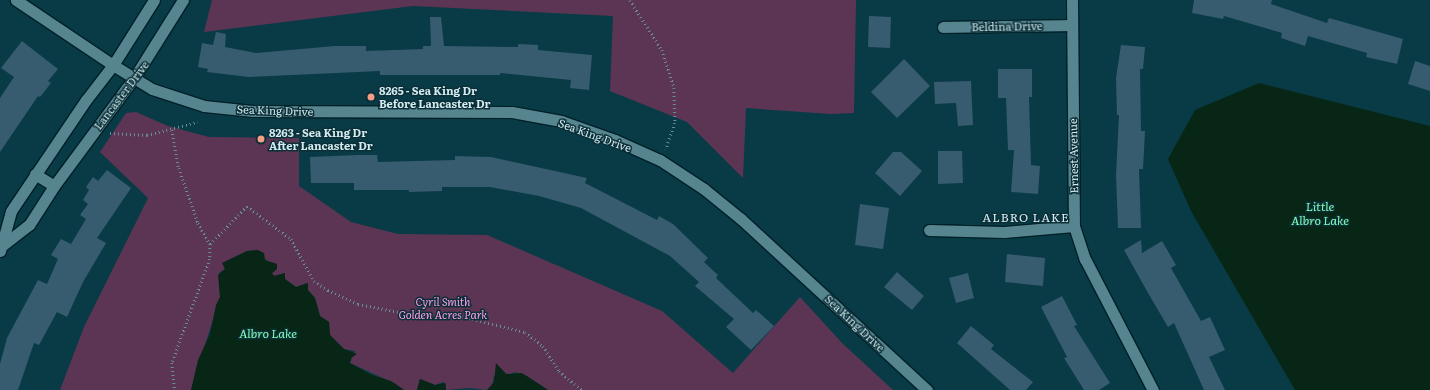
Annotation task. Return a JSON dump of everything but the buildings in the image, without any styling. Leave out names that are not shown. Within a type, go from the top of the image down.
[{"type":"street","name":"Sea King Drive","points":[[16,0],[113,65],[152,89],[204,106],[253,111],[512,112],[561,122],[615,140],[660,160],[704,189],[741,219],[927,390]]},
{"type":"street","name":"Lancaster Drive","points":[[1,246],[11,211],[35,174],[113,65],[154,0]]},
{"type":"street","name":"Lancaster Drive","points":[[1,246],[30,225],[54,186],[134,78],[183,0]]},
{"type":"street","name":"Ernest Avenue","points":[[1072,0],[1071,26],[1074,226],[1085,259],[1153,390]]},
{"type":"street","name":"Beldina Drive","points":[[943,27],[1071,26]]},
{"type":"street","points":[[35,174],[54,186]]},
{"type":"street","points":[[929,230],[1004,232],[1074,226]]},
{"type":"path","points":[[630,0],[662,50],[674,88],[675,123],[673,135],[660,160]]},
{"type":"path","points":[[106,133],[147,134],[172,130],[197,122]]},
{"type":"path","points":[[172,130],[179,168],[198,223],[210,244],[210,259],[172,363],[175,390]]},
{"type":"path","points":[[210,244],[247,206],[291,239],[314,281],[328,290],[358,304],[430,318],[465,317],[525,332],[543,346],[559,371],[582,390]]},
{"type":"green space","points":[[212,0],[856,0],[854,113],[831,114],[746,108],[743,178],[687,122],[610,91],[613,16],[413,6],[204,32]]},
{"type":"green space","name":"Cyril Smith Golden Acres Park","points":[[136,112],[168,126],[209,137],[299,138],[299,186],[351,222],[398,234],[487,235],[662,311],[733,373],[800,297],[842,343],[893,390],[548,390],[527,376],[515,372],[508,375],[501,369],[494,376],[492,386],[487,390],[469,388],[446,390],[446,384],[443,382],[435,385],[420,379],[417,390],[404,390],[396,384],[350,363],[355,351],[344,349],[330,335],[329,322],[320,316],[315,298],[308,290],[307,283],[296,287],[285,279],[285,273],[274,276],[272,273],[275,271],[258,250],[247,251],[223,263],[225,269],[219,273],[220,297],[191,390],[60,390],[84,327],[148,198],[100,152],[126,113]]},
{"type":"water","name":"Little Albro Lake","points":[[1259,83],[1430,126],[1430,390],[1295,390],[1191,211],[1168,159],[1195,110]]},
{"type":"water","name":"Albro Lake","points":[[258,250],[264,253],[265,260],[277,264],[277,269],[272,273],[274,276],[285,273],[285,279],[296,287],[308,283],[308,290],[315,298],[320,316],[329,322],[330,335],[344,349],[357,354],[351,358],[350,363],[372,375],[391,381],[404,390],[191,390],[198,360],[210,334],[216,305],[220,297],[218,275],[225,269],[222,263],[247,251]]},
{"type":"water","points":[[496,363],[506,374],[522,373],[548,390],[487,390],[494,382]]},
{"type":"water","points":[[420,379],[435,385],[445,383],[446,390],[417,390]]},
{"type":"place","name":"8265 - Sea King Dr Before Lancaster Dr","points":[[371,97]]},
{"type":"place","name":"8263 - Sea King Dr After Lancaster Dr","points":[[261,139]]},
{"type":"district","name":"ALBRO LAKE","points":[[1026,218]]}]
